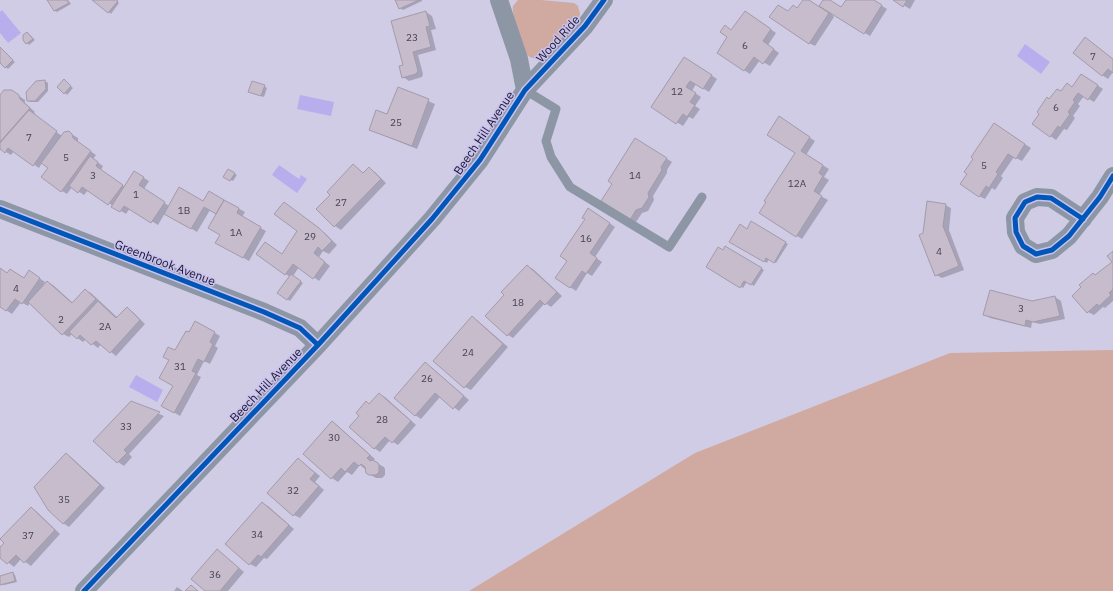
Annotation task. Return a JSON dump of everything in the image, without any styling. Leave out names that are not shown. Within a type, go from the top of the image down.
[{"type":"street","name":"Beech Hill Avenue","points":[[84,591],[318,345],[447,202],[480,160],[525,90],[519,59],[500,0]]},
{"type":"street","name":"Wood Ride","points":[[525,90],[585,26],[604,0]]},
{"type":"street","points":[[1083,219],[1100,197],[1113,176]]},
{"type":"street","name":"Greenbrook Avenue","points":[[0,209],[264,312],[300,328],[318,345]]},
{"type":"lane","points":[[525,90],[556,109],[546,141],[551,157],[570,187],[669,247],[702,197]]},
{"type":"shaded area","points":[[518,0],[541,0],[574,3],[578,6],[580,14],[578,20],[542,57],[532,58],[525,52],[515,23],[513,6]]},
{"type":"shaded area","points":[[2,10],[21,33],[8,43],[0,33],[0,12]]},
{"type":"shaded area","points":[[1025,44],[1050,62],[1041,74],[1017,56]]},
{"type":"shaded area","points":[[300,95],[334,102],[331,116],[297,109]]},
{"type":"shaded area","points":[[279,165],[299,179],[301,175],[307,179],[297,193],[272,175]]},
{"type":"shaded area","points":[[1113,350],[1113,591],[469,591],[695,453],[950,353]]},
{"type":"shaded area","points":[[136,375],[163,390],[157,402],[129,387]]},
{"type":"building","points":[[47,0],[67,0],[69,3],[54,11]]},
{"type":"building","points":[[92,0],[116,0],[118,1],[108,13]]},
{"type":"building","points":[[395,0],[419,0],[399,9]]},
{"type":"building","points":[[803,0],[809,0],[829,13],[809,44],[769,17],[778,5],[788,11],[793,5],[797,8]]},
{"type":"building","points":[[823,0],[830,0],[841,7],[846,0],[874,0],[882,5],[864,34],[819,6]]},
{"type":"building","points":[[893,0],[907,0],[903,7]]},
{"type":"building","points":[[426,11],[430,26],[426,27],[431,47],[413,52],[418,71],[416,74],[402,78],[399,66],[403,65],[391,21]]},
{"type":"building","points":[[745,11],[771,29],[763,41],[774,49],[763,64],[754,57],[744,71],[717,53],[727,37],[720,32],[725,25],[731,30]]},
{"type":"building","points":[[27,32],[33,39],[26,44],[23,40],[23,35]]},
{"type":"building","points":[[1085,37],[1113,59],[1113,73],[1108,69],[1102,76],[1073,53]]},
{"type":"building","points":[[0,47],[13,60],[5,68],[0,63]]},
{"type":"building","points":[[684,57],[712,75],[703,89],[690,81],[686,87],[696,93],[690,102],[695,105],[687,117],[683,114],[676,124],[651,107]]},
{"type":"building","points":[[1081,74],[1098,85],[1088,100],[1078,93],[1073,100],[1075,102],[1068,112],[1070,114],[1060,128],[1058,126],[1050,137],[1032,124],[1039,114],[1037,112],[1047,97],[1049,99],[1057,89],[1061,91],[1067,83],[1072,87]]},
{"type":"building","points":[[64,79],[71,86],[64,94],[57,87]]},
{"type":"building","points":[[45,80],[46,89],[35,101],[27,101],[26,92],[36,81]]},
{"type":"building","points":[[252,81],[265,85],[261,96],[248,92]]},
{"type":"building","points":[[398,87],[429,99],[412,146],[369,130],[376,110],[387,114]]},
{"type":"building","points":[[4,90],[12,90],[19,95],[20,99],[30,108],[0,142],[0,95]]},
{"type":"building","points":[[29,110],[57,131],[33,166],[8,148],[5,153],[0,149],[0,143]]},
{"type":"building","points":[[779,116],[810,137],[801,151],[823,165],[819,173],[823,176],[814,191],[822,196],[796,237],[759,213],[766,202],[764,201],[795,153],[767,135]]},
{"type":"building","points":[[994,123],[1025,144],[1016,159],[1008,154],[996,172],[998,174],[989,188],[986,186],[979,197],[960,184],[967,174],[964,172],[973,159],[971,157]]},
{"type":"building","points":[[69,131],[73,138],[91,151],[61,192],[41,177],[48,168],[41,163],[64,132]]},
{"type":"building","points":[[635,138],[667,158],[661,167],[662,170],[648,193],[649,197],[642,208],[636,210],[630,220],[601,201],[612,184],[608,181]]},
{"type":"building","points":[[90,156],[98,162],[96,166],[123,185],[108,205],[82,187],[78,193],[69,186]]},
{"type":"building","points":[[353,164],[363,173],[369,167],[381,179],[334,227],[316,209],[330,195],[327,192]]},
{"type":"building","points":[[228,169],[235,173],[230,181],[223,177]]},
{"type":"building","points":[[134,171],[144,177],[139,185],[165,202],[151,223],[124,206],[120,212],[111,207]]},
{"type":"building","points":[[179,187],[203,201],[209,191],[224,200],[216,214],[204,207],[191,229],[164,214]]},
{"type":"building","points":[[224,200],[239,208],[237,213],[261,227],[243,258],[215,243],[220,235],[208,228]]},
{"type":"building","points":[[927,201],[946,204],[943,226],[959,266],[935,276],[919,235],[923,233]]},
{"type":"building","points":[[284,202],[319,228],[332,241],[322,251],[318,247],[314,253],[325,262],[313,279],[293,264],[285,275],[256,254],[265,242],[282,254],[297,231],[274,214]]},
{"type":"building","points":[[588,208],[610,223],[590,253],[597,258],[586,274],[582,271],[570,288],[555,278],[567,261],[560,256],[585,219],[582,218]]},
{"type":"building","points":[[751,221],[786,242],[774,263],[766,258],[764,262],[729,242],[740,224],[747,229]]},
{"type":"building","points":[[725,246],[762,268],[751,285],[744,281],[740,288],[706,267],[718,247],[723,250]]},
{"type":"building","points":[[1113,251],[1113,289],[1109,293],[1111,295],[1099,306],[1097,304],[1087,313],[1072,296],[1081,287],[1079,285],[1093,273],[1095,275],[1112,262],[1107,256]]},
{"type":"building","points":[[527,265],[557,292],[545,305],[540,300],[507,336],[485,316],[504,295],[501,292]]},
{"type":"building","points":[[0,268],[7,273],[10,269],[24,278],[29,270],[40,278],[22,304],[15,299],[6,311],[0,307]]},
{"type":"building","points":[[291,274],[301,281],[287,300],[277,293]]},
{"type":"building","points":[[47,281],[72,303],[85,289],[96,299],[62,335],[28,302]]},
{"type":"building","points":[[990,290],[1032,301],[1055,296],[1060,316],[1033,322],[1026,320],[1025,326],[983,315]]},
{"type":"building","points":[[98,301],[116,318],[127,307],[140,320],[110,353],[96,341],[91,345],[80,335],[77,339],[69,332]]},
{"type":"building","points":[[472,316],[503,344],[464,388],[433,361]]},
{"type":"building","points":[[195,321],[215,332],[210,342],[213,344],[204,362],[198,359],[192,371],[196,373],[174,413],[161,406],[173,386],[159,378],[169,360],[163,357],[168,347],[175,350],[186,331],[189,332]]},
{"type":"building","points":[[425,362],[464,396],[453,409],[435,393],[415,416],[394,398]]},
{"type":"building","points":[[379,393],[411,421],[392,443],[385,437],[374,449],[349,427],[359,416],[356,413],[366,401],[369,404]]},
{"type":"building","points":[[131,401],[160,412],[124,450],[127,453],[117,463],[93,441]]},
{"type":"building","points":[[332,421],[370,455],[367,458],[370,461],[373,460],[378,463],[379,472],[376,475],[369,475],[366,473],[365,467],[361,464],[359,466],[354,462],[345,472],[341,468],[331,479],[303,454]]},
{"type":"building","points":[[66,453],[100,485],[63,524],[48,510],[34,487]]},
{"type":"building","points":[[298,458],[315,473],[310,479],[319,486],[293,516],[267,493]]},
{"type":"building","points":[[262,502],[289,525],[261,557],[258,555],[249,565],[225,544]]},
{"type":"building","points":[[31,507],[55,530],[24,563],[16,555],[7,564],[0,558],[0,547],[4,543],[0,539]]},
{"type":"building","points":[[217,549],[239,568],[220,591],[205,591],[191,579]]},
{"type":"building","points":[[13,572],[15,581],[0,585],[0,576]]},
{"type":"building","points":[[191,585],[198,591],[185,591]]},
{"type":"cycle path","points":[[84,591],[318,345],[432,219],[480,160],[525,90],[585,26],[604,0]]},
{"type":"cycle path","points":[[1083,219],[1051,198],[1037,197],[1025,202],[1015,218],[1016,232],[1023,246],[1036,254],[1052,250],[1069,236],[1100,197],[1113,176]]},
{"type":"cycle path","points":[[0,209],[264,312],[300,328],[318,345]]}]
